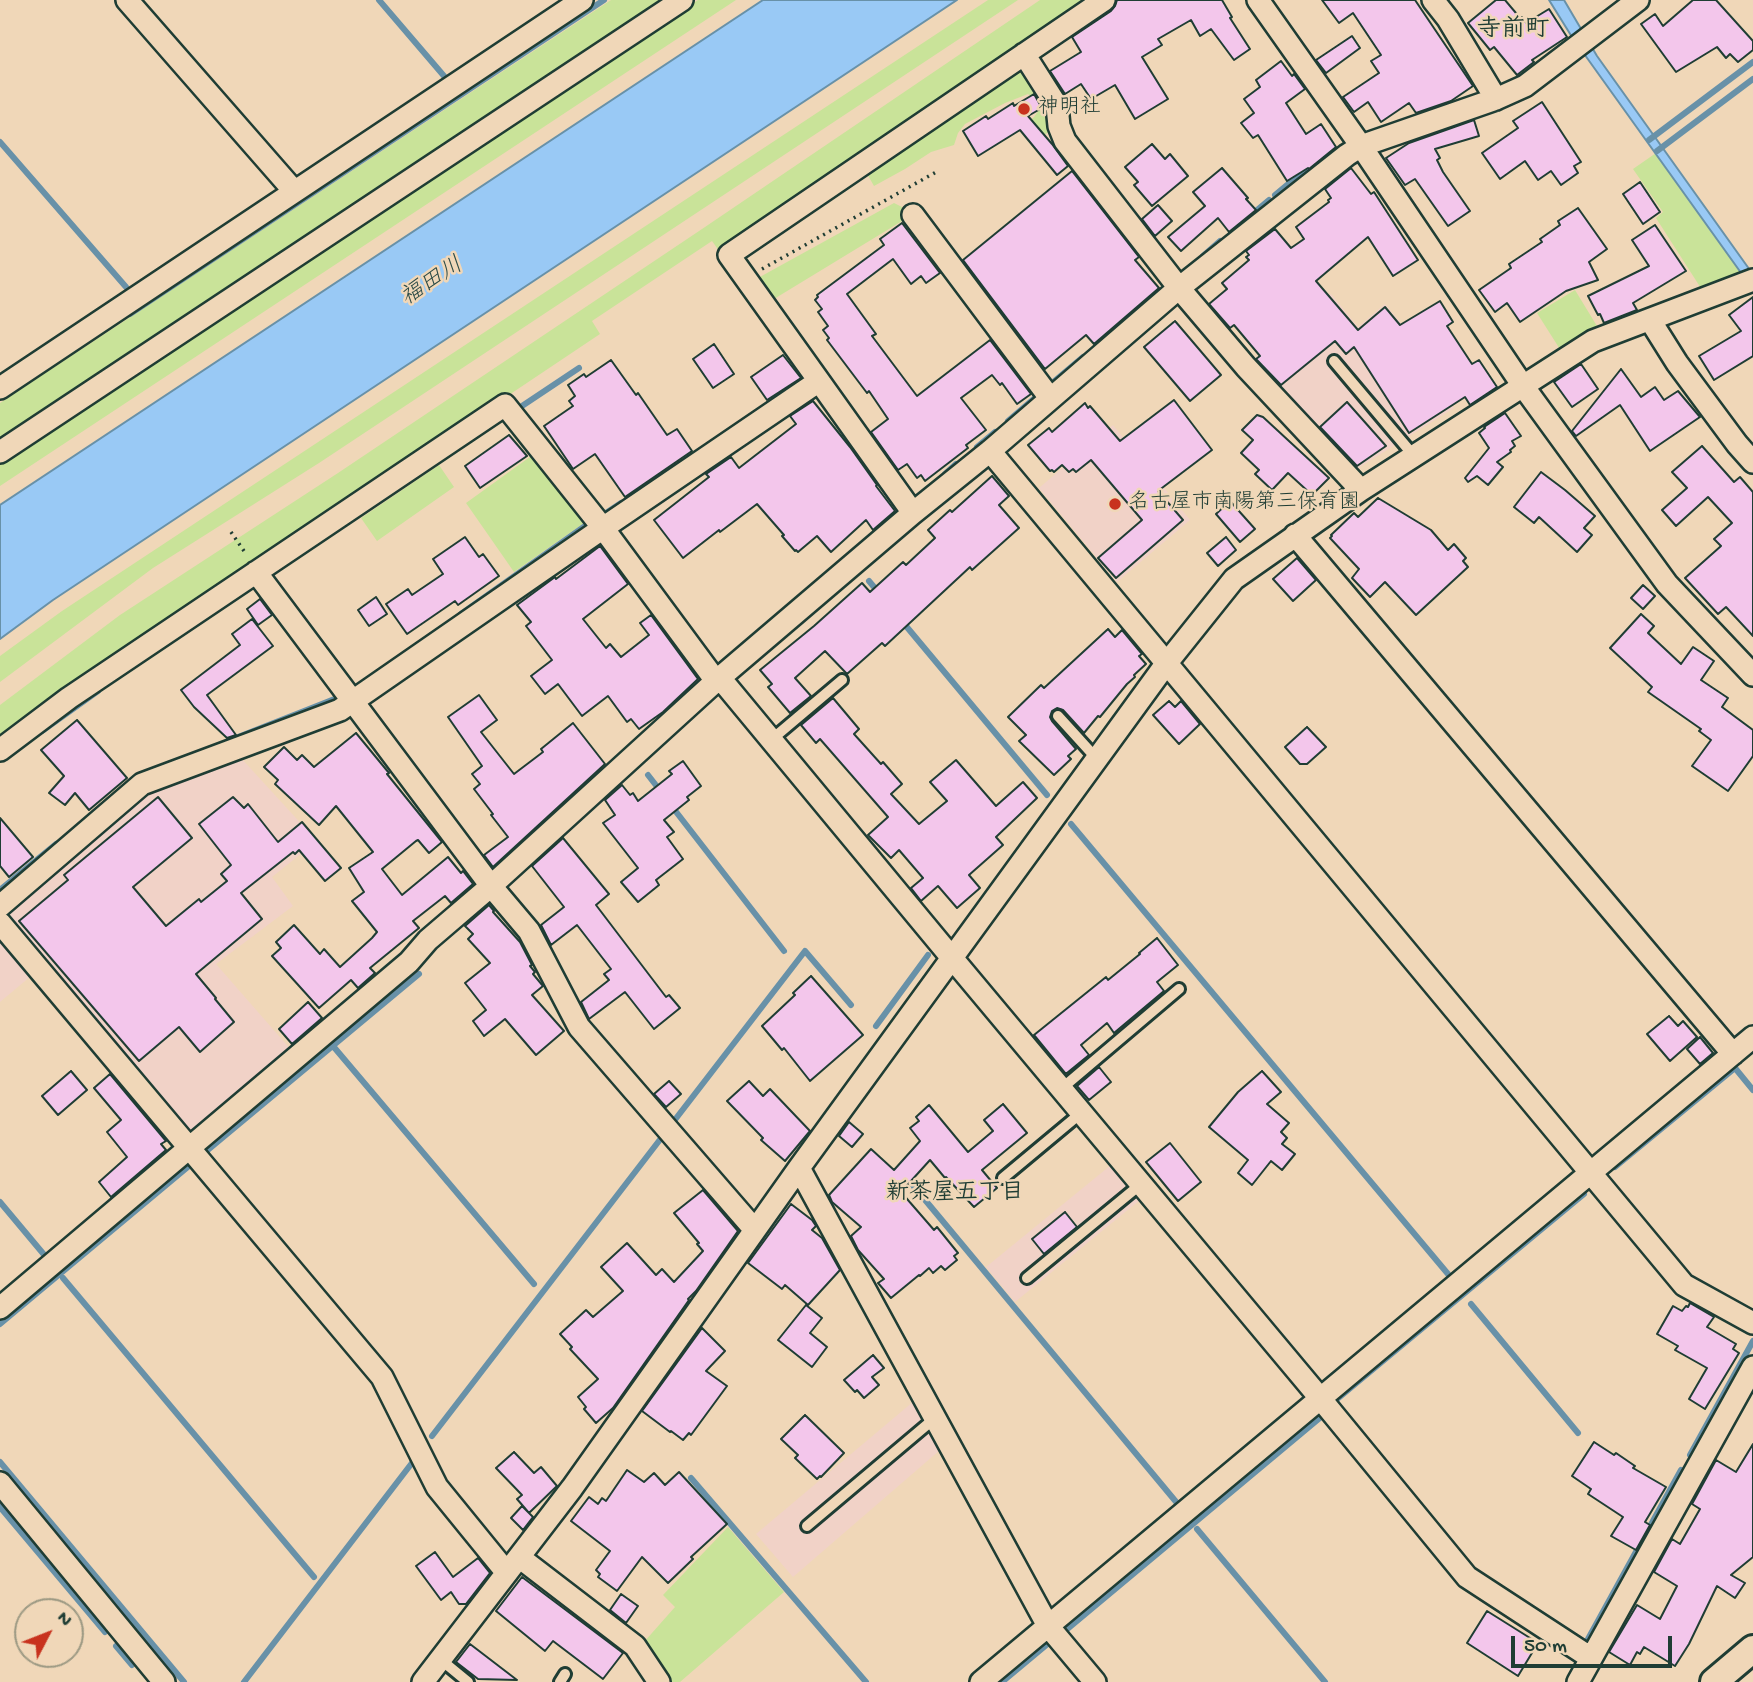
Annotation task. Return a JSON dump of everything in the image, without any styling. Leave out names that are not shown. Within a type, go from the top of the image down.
[{"type":"street","points":[[127,0],[294,191]]},
{"type":"street","points":[[0,388],[582,0]]},
{"type":"street","points":[[0,452],[682,0]]},
{"type":"street","points":[[913,513],[729,255],[1104,0]]},
{"type":"street","points":[[1258,0],[1361,146],[1523,386],[1667,584],[1753,675]]},
{"type":"street","points":[[1433,0],[1448,19],[1496,99]]},
{"type":"street","points":[[0,1308],[410,962],[428,940],[718,679],[1179,288],[1361,146],[1496,99],[1525,86],[1638,0]]},
{"type":"street","points":[[1024,54],[1057,106],[1059,126],[1065,141],[1179,288],[1251,373],[1361,490]]},
{"type":"street","points":[[913,215],[1051,398]]},
{"type":"street","points":[[423,1682],[572,1488],[799,1168],[1166,664],[1234,579],[1361,490],[1593,341],[1753,280]]},
{"type":"street","points":[[1650,320],[1685,373],[1753,462]]},
{"type":"street","points":[[0,906],[142,784],[340,710],[819,381]]},
{"type":"street","points":[[0,750],[69,698],[505,405],[718,679],[772,740],[1467,1577],[1591,1658]]},
{"type":"street","points":[[990,450],[1684,1285],[1753,1323]]},
{"type":"street","points":[[1295,535],[1732,1054]]},
{"type":"street","points":[[257,572],[491,886],[528,931],[579,1027],[755,1230]]},
{"type":"street","points":[[0,923],[382,1377],[437,1487],[513,1565],[635,1646],[659,1682]]},
{"type":"street","points":[[981,1682],[1753,1037]]},
{"type":"street","points":[[799,1168],[1048,1626],[1095,1682]]},
{"type":"street","points":[[1578,1682],[1753,1367]]},
{"type":"street","points":[[0,1483],[164,1682]]},
{"type":"street","points":[[1714,1682],[1753,1649]]},
{"type":"lane","points":[[1334,361],[1414,456]]},
{"type":"lane","points":[[772,740],[842,680]]},
{"type":"lane","points":[[1058,716],[1097,760]]},
{"type":"lane","points":[[1061,1089],[1179,989]]},
{"type":"lane","points":[[1003,1178],[1081,1112]]},
{"type":"lane","points":[[1027,1278],[1141,1184]]},
{"type":"lane","points":[[807,1525],[934,1418]]},
{"type":"lane","points":[[440,1659],[468,1682]]},
{"type":"path","points":[[746,278],[938,171]]},
{"type":"path","points":[[231,532],[257,572]]},
{"type":"shaded area","points":[[1331,294],[1358,327],[1385,304],[1427,354],[1422,358],[1454,408],[1355,470],[1253,360]]},
{"type":"shaded area","name":"名古屋市南陽第三保育園","points":[[1113,425],[1190,520],[1117,582],[1039,488]]},
{"type":"shaded area","points":[[241,758],[317,841],[272,877],[293,906],[216,964],[292,1051],[192,1136],[8,918],[13,907],[142,795]]},
{"type":"shaded area","points":[[0,939],[31,976],[0,1002]]},
{"type":"shaded area","points":[[1111,1165],[1140,1200],[1015,1302],[986,1267]]},
{"type":"shaded area","points":[[914,1401],[940,1450],[793,1577],[756,1534]]},
{"type":"green space","points":[[611,0],[668,0],[0,443],[0,403]]},
{"type":"green space","points":[[698,0],[736,0],[0,486],[0,465]]},
{"type":"green space","points":[[988,0],[1018,0],[319,463],[153,568],[0,682],[0,656],[62,611]]},
{"type":"green space","points":[[1040,0],[1092,0],[722,255],[712,241],[592,321],[600,334],[67,691],[0,742],[0,705],[120,615],[338,473]]},
{"type":"green space","points":[[1025,64],[1049,102],[1054,129],[1034,141],[1027,123],[1039,110],[1036,101],[1028,94],[965,124],[954,145],[931,152],[874,186],[866,172]]},
{"type":"green space","points":[[1656,153],[1744,277],[1704,293],[1656,218],[1663,212],[1633,169]]},
{"type":"green space","points":[[894,203],[902,207],[907,218],[774,299],[758,278]]},
{"type":"green space","points":[[1575,290],[1600,331],[1563,354],[1537,313]]},
{"type":"green space","points":[[534,454],[584,523],[514,572],[466,503]]},
{"type":"green space","points":[[439,465],[454,487],[377,541],[361,518]]},
{"type":"green space","points":[[728,1527],[784,1592],[680,1682],[670,1682],[644,1642],[675,1607],[663,1595]]},
{"type":"water","name":"福田川","points":[[763,0],[957,0],[53,600],[0,639],[0,505]]},
{"type":"water","points":[[1549,0],[1564,0],[1597,56],[1752,273],[1744,277],[1572,37]]},
{"type":"building","points":[[1117,0],[1222,0],[1250,49],[1234,60],[1211,29],[1200,36],[1191,20],[1158,39],[1162,45],[1142,57],[1168,99],[1135,119],[1115,85],[1091,99],[1081,84],[1065,94],[1050,71],[1081,52],[1072,37],[1111,11]]},
{"type":"building","points":[[1322,0],[1415,0],[1473,86],[1451,101],[1416,113],[1409,103],[1381,122],[1368,102],[1354,112],[1343,97],[1379,73],[1371,61],[1381,55],[1353,13],[1339,23]]},
{"type":"building","points":[[1496,0],[1505,0],[1526,23],[1549,9],[1567,37],[1532,60],[1534,62],[1517,75],[1494,47],[1490,50],[1468,23]]},
{"type":"building","points":[[1693,0],[1716,0],[1753,41],[1753,50],[1738,62],[1730,54],[1726,58],[1717,47],[1676,72],[1641,24],[1655,14],[1663,26]]},
{"type":"building","points":[[1352,36],[1360,48],[1326,73],[1316,60]]},
{"type":"building","points":[[1281,61],[1305,89],[1286,103],[1306,134],[1321,124],[1336,147],[1309,169],[1287,181],[1258,135],[1253,138],[1241,123],[1254,113],[1244,99],[1260,87],[1256,80]]},
{"type":"building","points":[[1034,94],[1042,108],[1028,116],[1068,166],[1057,175],[1020,130],[978,156],[963,131],[986,116],[988,119],[1013,103],[1014,106]]},
{"type":"building","points":[[1542,102],[1581,162],[1574,166],[1578,173],[1561,185],[1551,171],[1538,180],[1525,161],[1500,179],[1482,153],[1518,128],[1513,121]]},
{"type":"building","points":[[1474,120],[1479,136],[1435,149],[1443,172],[1470,211],[1448,226],[1415,179],[1405,185],[1386,158],[1409,143]]},
{"type":"building","points":[[1152,144],[1165,159],[1170,154],[1188,176],[1152,206],[1134,185],[1138,182],[1125,167]]},
{"type":"building","points":[[1222,168],[1256,210],[1229,232],[1218,218],[1181,251],[1168,237],[1205,206],[1193,192]]},
{"type":"building","points":[[1351,168],[1371,194],[1374,192],[1418,260],[1393,276],[1368,237],[1316,281],[1358,330],[1385,307],[1400,325],[1440,301],[1453,322],[1447,326],[1472,364],[1479,360],[1497,387],[1470,405],[1465,397],[1409,433],[1354,347],[1346,354],[1335,341],[1281,385],[1256,359],[1260,356],[1234,325],[1230,328],[1209,304],[1227,289],[1222,283],[1249,260],[1246,251],[1275,229],[1291,248],[1304,239],[1296,227],[1329,202],[1331,198],[1325,189]]},
{"type":"building","points":[[1072,171],[1139,257],[1135,260],[1159,288],[1094,344],[1086,335],[1045,369],[963,260]]},
{"type":"building","points":[[1640,182],[1660,212],[1643,224],[1623,194]]},
{"type":"building","points":[[1158,205],[1172,221],[1155,236],[1142,219]]},
{"type":"building","points":[[1578,208],[1607,249],[1589,262],[1598,280],[1566,291],[1520,322],[1507,303],[1495,312],[1479,290],[1511,268],[1509,264],[1542,242],[1540,239],[1560,225],[1558,221]]},
{"type":"building","points":[[902,223],[940,273],[926,283],[921,276],[911,284],[893,259],[847,294],[876,334],[872,336],[917,396],[990,340],[1031,394],[1017,404],[1002,383],[1000,385],[992,375],[961,398],[986,430],[966,445],[968,448],[925,481],[921,475],[917,478],[907,464],[898,470],[871,432],[888,419],[827,340],[829,338],[823,330],[828,326],[818,312],[822,309],[815,300],[817,295],[884,245],[880,239]]},
{"type":"building","points":[[1655,225],[1686,271],[1633,303],[1637,310],[1604,323],[1588,296],[1649,266],[1632,240]]},
{"type":"building","points":[[1753,297],[1753,356],[1714,380],[1699,356],[1741,331],[1729,315]]},
{"type":"building","points":[[1175,321],[1221,375],[1190,401],[1144,347]]},
{"type":"building","points":[[714,344],[734,374],[713,388],[693,359]]},
{"type":"building","points":[[783,355],[801,378],[767,400],[751,377]]},
{"type":"building","points":[[611,360],[667,435],[677,429],[692,451],[625,497],[595,454],[573,469],[544,426],[573,406],[569,401],[575,396],[568,385],[584,374],[586,377]]},
{"type":"building","points":[[1581,364],[1598,389],[1572,407],[1554,382]]},
{"type":"building","points":[[1621,369],[1641,397],[1655,387],[1664,400],[1678,391],[1700,417],[1650,451],[1620,405],[1576,436],[1572,431]]},
{"type":"building","points":[[1174,400],[1212,450],[1158,491],[1183,520],[1116,578],[1098,558],[1142,520],[1091,460],[1076,472],[1073,469],[1069,472],[1062,465],[1054,472],[1050,471],[1028,445],[1049,428],[1052,432],[1085,403],[1120,441]]},
{"type":"building","points":[[813,401],[850,447],[895,511],[873,530],[866,520],[831,552],[817,536],[798,552],[757,504],[683,558],[654,520],[709,477],[706,474],[731,457],[739,468],[796,424],[790,416]]},
{"type":"building","points":[[1347,402],[1386,446],[1357,466],[1320,427]]},
{"type":"building","points":[[1505,413],[1521,436],[1512,441],[1515,446],[1511,452],[1497,462],[1503,467],[1488,485],[1477,476],[1468,482],[1465,478],[1489,448],[1479,433]]},
{"type":"building","points":[[1257,415],[1263,417],[1329,478],[1312,495],[1288,473],[1272,490],[1255,474],[1259,470],[1241,453],[1253,440],[1242,430]]},
{"type":"building","points":[[509,435],[527,456],[480,488],[465,466]]},
{"type":"building","points":[[1702,446],[1734,482],[1740,477],[1753,492],[1753,636],[1726,607],[1718,614],[1685,578],[1721,546],[1714,539],[1732,523],[1708,497],[1676,526],[1662,510],[1687,488],[1672,472]]},
{"type":"building","points":[[1541,472],[1595,516],[1584,528],[1592,535],[1577,552],[1539,517],[1534,523],[1514,507]]},
{"type":"building","points":[[992,476],[1009,496],[999,505],[1019,528],[972,570],[970,567],[885,646],[882,643],[847,674],[825,651],[795,678],[811,696],[790,713],[768,687],[772,684],[760,670],[862,583],[870,592],[903,562],[906,565],[935,538],[928,530]]},
{"type":"building","points":[[1378,498],[1431,530],[1448,550],[1454,544],[1466,558],[1463,561],[1468,567],[1416,615],[1385,582],[1370,597],[1352,578],[1359,569],[1330,538],[1354,513],[1358,517]]},
{"type":"building","points":[[1230,501],[1255,529],[1240,542],[1216,514]]},
{"type":"building","points":[[465,537],[479,557],[483,554],[499,576],[458,605],[455,601],[407,634],[386,604],[408,589],[412,595],[443,574],[433,559]]},
{"type":"building","points":[[1226,537],[1236,550],[1218,566],[1207,553]]},
{"type":"building","points":[[600,546],[628,584],[583,619],[606,648],[610,644],[621,657],[649,635],[640,623],[651,615],[698,679],[663,712],[639,729],[631,719],[627,722],[608,696],[582,716],[558,684],[545,694],[531,676],[552,660],[526,626],[531,622],[517,605]]},
{"type":"building","points":[[1297,558],[1316,580],[1293,601],[1273,579]]},
{"type":"building","points":[[1643,585],[1655,596],[1643,609],[1631,598]]},
{"type":"building","points":[[376,597],[387,614],[369,626],[358,610]]},
{"type":"building","points":[[260,599],[272,615],[258,625],[247,609]]},
{"type":"building","points":[[1641,614],[1654,626],[1648,633],[1681,664],[1693,647],[1714,661],[1701,680],[1728,698],[1722,707],[1753,730],[1753,756],[1728,791],[1692,766],[1711,740],[1699,731],[1701,729],[1648,692],[1652,687],[1610,648]]},
{"type":"building","points":[[252,619],[273,646],[207,695],[236,735],[227,738],[194,707],[181,690],[240,645],[232,634]]},
{"type":"building","points":[[1108,629],[1115,637],[1122,630],[1142,654],[1139,656],[1146,664],[1084,733],[1063,710],[1057,708],[1052,711],[1052,721],[1076,749],[1068,756],[1071,759],[1054,775],[1019,741],[1026,735],[1008,717],[1041,685],[1044,688]]},
{"type":"building","points":[[479,695],[497,720],[481,732],[514,774],[543,752],[541,749],[573,723],[605,764],[493,867],[484,855],[508,837],[474,789],[480,784],[472,774],[482,766],[448,717]]},
{"type":"building","points":[[833,698],[859,729],[854,734],[902,784],[891,794],[919,824],[947,801],[930,782],[956,760],[996,806],[1023,782],[1037,798],[996,837],[1003,845],[969,875],[980,888],[957,908],[938,886],[921,901],[911,888],[923,878],[899,850],[891,858],[868,835],[888,817],[820,739],[816,743],[801,725]]},
{"type":"building","points":[[1169,701],[1175,707],[1181,701],[1200,724],[1179,744],[1153,715]]},
{"type":"building","points":[[77,720],[127,778],[89,810],[75,793],[65,805],[49,793],[64,776],[41,750]]},
{"type":"building","points":[[1307,727],[1326,747],[1307,764],[1300,764],[1285,747]]},
{"type":"building","points":[[356,733],[442,842],[429,853],[418,840],[382,869],[402,895],[448,857],[473,884],[451,903],[445,896],[413,921],[419,928],[370,968],[375,973],[358,988],[351,980],[319,1008],[272,956],[281,948],[276,942],[294,925],[320,954],[324,949],[340,967],[372,938],[377,932],[352,901],[364,892],[349,868],[373,852],[336,806],[319,825],[275,784],[278,780],[264,767],[284,747],[297,760],[302,755],[314,767]]},
{"type":"building","points":[[683,761],[701,786],[687,797],[689,800],[664,820],[674,832],[667,837],[683,859],[656,880],[659,885],[638,902],[621,882],[638,868],[603,823],[615,815],[605,800],[622,785],[630,795],[633,793],[638,801],[672,774],[669,771]]},
{"type":"building","points":[[158,797],[192,838],[133,887],[166,926],[199,899],[201,902],[227,881],[221,874],[231,865],[199,824],[233,797],[244,808],[248,804],[278,842],[302,822],[341,868],[325,881],[299,850],[241,893],[262,919],[196,974],[234,1022],[200,1052],[179,1027],[139,1061],[19,921],[68,880],[64,875]]},
{"type":"building","points":[[0,818],[33,857],[9,877],[0,866]]},
{"type":"building","points":[[563,838],[609,894],[596,905],[666,997],[669,995],[680,1008],[654,1029],[625,992],[589,1019],[581,1002],[609,980],[604,974],[611,969],[577,925],[551,945],[541,925],[564,907],[532,866]]},
{"type":"building","points":[[489,905],[520,942],[535,972],[533,974],[543,986],[532,995],[564,1031],[536,1055],[505,1019],[484,1036],[473,1021],[486,1010],[465,983],[490,963],[468,939],[473,934],[465,926]]},
{"type":"building","points":[[1157,938],[1178,965],[1157,982],[1164,991],[1114,1033],[1107,1023],[1081,1045],[1089,1055],[1065,1073],[1034,1035],[1106,977],[1108,980]]},
{"type":"building","points":[[811,976],[863,1035],[810,1081],[784,1048],[782,1050],[762,1026]]},
{"type":"building","points":[[308,1002],[322,1018],[292,1044],[279,1029]]},
{"type":"building","points":[[1669,1016],[1678,1026],[1683,1021],[1697,1037],[1670,1061],[1647,1034]]},
{"type":"building","points":[[1700,1037],[1713,1053],[1700,1064],[1687,1049]]},
{"type":"building","points":[[1099,1067],[1111,1082],[1089,1100],[1077,1086]]},
{"type":"building","points":[[71,1071],[87,1090],[58,1115],[42,1096]]},
{"type":"building","points":[[1262,1071],[1281,1092],[1267,1104],[1289,1123],[1281,1132],[1287,1138],[1282,1144],[1295,1154],[1282,1170],[1271,1161],[1252,1185],[1238,1173],[1248,1160],[1209,1127],[1238,1092]]},
{"type":"building","points":[[110,1074],[166,1141],[161,1144],[166,1150],[111,1197],[99,1182],[127,1157],[107,1132],[121,1120],[94,1088]]},
{"type":"building","points":[[669,1081],[681,1094],[666,1107],[654,1094]]},
{"type":"building","points":[[749,1081],[763,1096],[770,1089],[810,1131],[785,1161],[761,1140],[763,1138],[727,1101]]},
{"type":"building","points":[[1003,1104],[1027,1133],[982,1170],[997,1188],[974,1207],[930,1160],[901,1192],[934,1230],[937,1227],[958,1253],[954,1256],[957,1260],[945,1270],[941,1266],[933,1273],[929,1268],[891,1298],[878,1283],[884,1279],[858,1250],[851,1236],[861,1227],[832,1202],[829,1195],[871,1149],[894,1170],[920,1141],[910,1128],[919,1121],[916,1117],[929,1105],[968,1152],[993,1131],[984,1120]]},
{"type":"building","points":[[849,1122],[863,1134],[852,1147],[839,1136]]},
{"type":"building","points":[[1170,1143],[1201,1182],[1178,1201],[1146,1162]]},
{"type":"building","points":[[703,1190],[738,1231],[613,1408],[596,1423],[578,1397],[598,1379],[560,1334],[586,1310],[593,1317],[623,1291],[601,1267],[627,1243],[656,1275],[662,1269],[674,1282],[703,1251],[674,1213]]},
{"type":"building","points":[[791,1204],[812,1220],[816,1226],[812,1230],[822,1238],[840,1270],[808,1305],[785,1285],[782,1289],[748,1263]]},
{"type":"building","points":[[1065,1212],[1077,1227],[1044,1254],[1032,1239]]},
{"type":"building","points":[[1690,1303],[1714,1317],[1707,1327],[1736,1344],[1733,1349],[1739,1353],[1705,1409],[1689,1399],[1707,1368],[1675,1350],[1678,1346],[1657,1334],[1673,1306],[1682,1311]]},
{"type":"building","points":[[806,1305],[822,1318],[810,1333],[827,1347],[812,1367],[778,1340]]},
{"type":"building","points":[[702,1328],[725,1351],[706,1371],[727,1386],[691,1435],[689,1433],[683,1440],[642,1411]]},
{"type":"building","points":[[873,1355],[884,1368],[872,1377],[879,1385],[864,1398],[844,1380]]},
{"type":"building","points":[[805,1415],[844,1453],[817,1479],[795,1458],[798,1455],[781,1439]]},
{"type":"building","points":[[1594,1442],[1614,1455],[1616,1453],[1635,1466],[1633,1468],[1666,1487],[1645,1522],[1650,1525],[1636,1550],[1611,1536],[1623,1517],[1588,1494],[1591,1489],[1572,1476]]},
{"type":"building","points":[[1753,1444],[1753,1557],[1731,1575],[1745,1583],[1735,1598],[1717,1586],[1689,1644],[1675,1666],[1644,1647],[1640,1654],[1637,1652],[1630,1665],[1609,1652],[1637,1605],[1660,1619],[1677,1586],[1654,1572],[1672,1539],[1680,1544],[1700,1509],[1692,1504],[1716,1460],[1736,1472]]},
{"type":"building","points":[[514,1452],[534,1473],[541,1467],[557,1486],[529,1513],[517,1499],[522,1495],[496,1468]]},
{"type":"building","points":[[627,1470],[644,1482],[654,1473],[665,1485],[679,1472],[727,1524],[691,1557],[693,1559],[668,1583],[642,1557],[617,1591],[598,1577],[600,1574],[596,1570],[610,1551],[571,1521],[589,1497],[598,1504],[602,1498],[606,1501]]},
{"type":"building","points":[[522,1506],[533,1517],[523,1530],[511,1518]]},
{"type":"building","points":[[435,1552],[453,1577],[478,1558],[490,1573],[466,1604],[459,1604],[451,1592],[441,1600],[416,1566]]},
{"type":"building","points":[[522,1577],[623,1653],[603,1679],[553,1641],[545,1651],[496,1611]]},
{"type":"building","points":[[621,1594],[638,1606],[626,1623],[610,1610]]},
{"type":"building","points":[[1487,1611],[1538,1643],[1518,1676],[1467,1643]]},
{"type":"building","points":[[470,1644],[517,1680],[478,1679],[456,1662]]},
{"type":"waterway","points":[[379,0],[444,76]]},
{"type":"waterway","points":[[130,314],[604,0]]},
{"type":"waterway","points":[[1649,140],[1753,62]]},
{"type":"waterway","points":[[1657,151],[1753,79]]},
{"type":"waterway","points":[[0,142],[126,287]]},
{"type":"waterway","points":[[1275,195],[1311,165]]},
{"type":"waterway","points":[[1231,232],[1269,200]]},
{"type":"waterway","points":[[1203,256],[1220,241]]},
{"type":"waterway","points":[[1051,384],[1083,357]]},
{"type":"waterway","points":[[522,406],[579,368]]},
{"type":"waterway","points":[[1008,421],[1036,397]]},
{"type":"waterway","points":[[977,447],[995,432]]},
{"type":"waterway","points":[[945,474],[956,464]]},
{"type":"waterway","points":[[603,515],[621,503]]},
{"type":"waterway","points":[[461,614],[585,526]]},
{"type":"waterway","points":[[869,581],[879,593]]},
{"type":"waterway","points":[[901,620],[1047,795]]},
{"type":"waterway","points":[[42,731],[98,691]]},
{"type":"waterway","points":[[228,741],[337,698]]},
{"type":"waterway","points":[[648,775],[662,793]]},
{"type":"waterway","points":[[670,804],[784,951]]},
{"type":"waterway","points":[[1071,824],[1448,1274]]},
{"type":"waterway","points":[[0,890],[56,844]]},
{"type":"waterway","points":[[674,1121],[805,951],[851,1005]]},
{"type":"waterway","points":[[876,1026],[928,955]]},
{"type":"waterway","points":[[203,1154],[419,974]]},
{"type":"waterway","points":[[333,1046],[534,1284]]},
{"type":"waterway","points":[[1615,1167],[1735,1068],[1753,1090]]},
{"type":"waterway","points":[[432,1436],[662,1137]]},
{"type":"waterway","points":[[0,1324],[189,1166]]},
{"type":"waterway","points":[[911,1183],[1177,1503]]},
{"type":"waterway","points":[[1336,1400],[1584,1194]]},
{"type":"waterway","points":[[0,1202],[46,1257]]},
{"type":"waterway","points":[[63,1278],[314,1577]]},
{"type":"waterway","points":[[1471,1304],[1578,1433]]},
{"type":"waterway","points":[[1690,1455],[1753,1341]]},
{"type":"waterway","points":[[1065,1631],[1321,1417]]},
{"type":"waterway","points":[[244,1682],[415,1459]]},
{"type":"waterway","points":[[0,1462],[184,1682]]},
{"type":"waterway","points":[[1588,1639],[1681,1470]]},
{"type":"waterway","points":[[691,1478],[866,1682]]},
{"type":"waterway","points":[[0,1507],[105,1632]]},
{"type":"waterway","points":[[1197,1529],[1325,1682]]},
{"type":"waterway","points":[[1002,1682],[1050,1642]]},
{"type":"waterway","points":[[116,1646],[132,1665]]},
{"type":"place","name":"神明社","points":[[1024,109]]},
{"type":"place","name":"名古屋市南陽第三保育園","points":[[1115,504]]},
{"type":"district","name":"寺前町","points":[[1513,31]]},
{"type":"district","name":"新茶屋五丁目","points":[[955,1194]]}]
